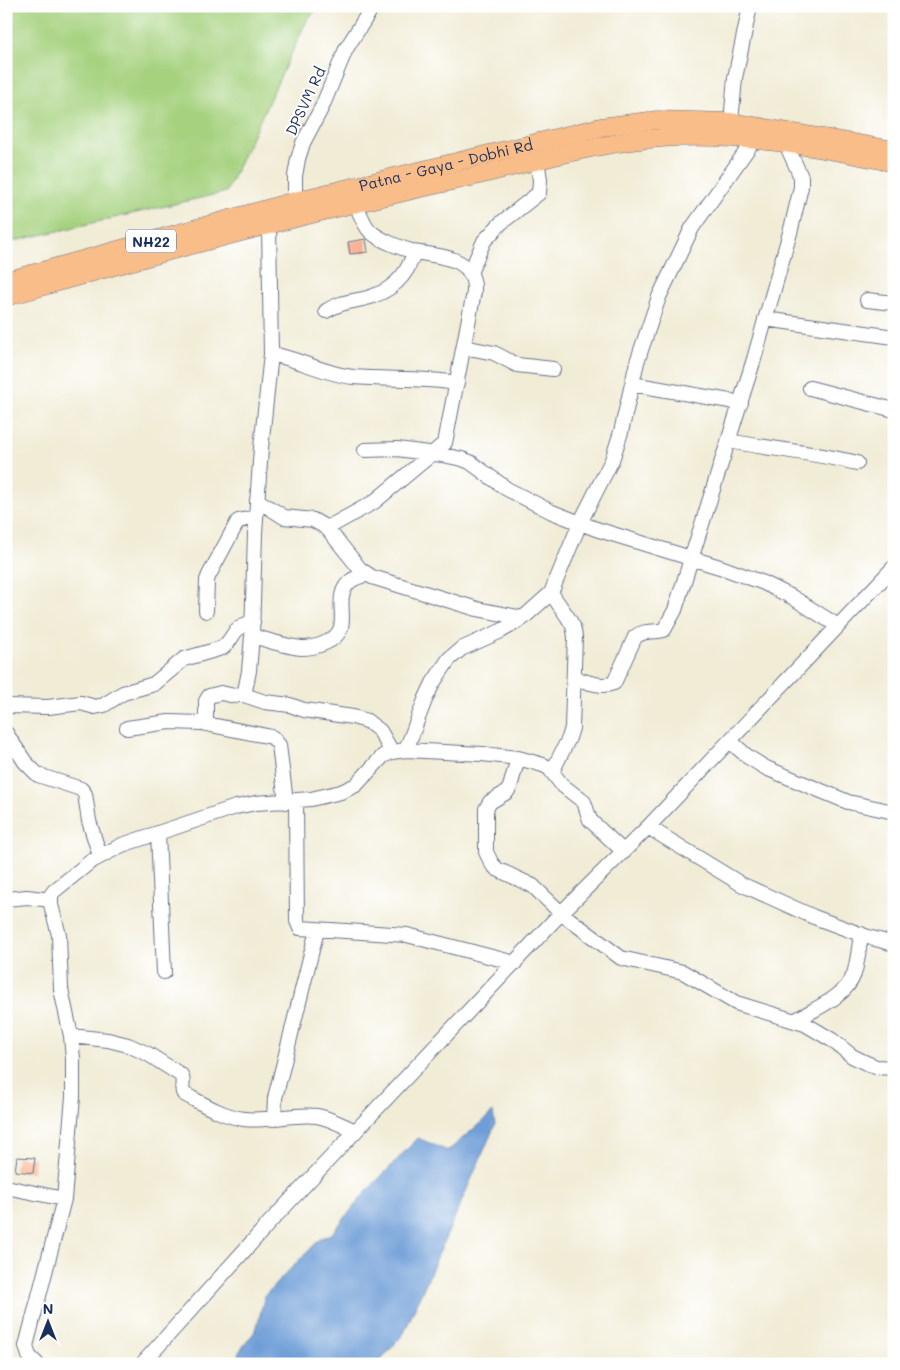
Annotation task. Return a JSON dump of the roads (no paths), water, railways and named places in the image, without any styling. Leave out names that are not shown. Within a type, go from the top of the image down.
[{"type":"main road","name":"Patna - Gaya - Dobhi Rd","points":[[6,281],[295,210],[601,127],[657,120],[731,122],[894,150]]},
{"type":"main road","name":"Patna - Gaya - Dobhi Rd","points":[[6,296],[135,259],[270,225],[295,210],[356,204],[538,159],[612,144],[650,139],[754,140],[894,163]]},
{"type":"street","name":"DPSVM Rd","points":[[295,210],[295,176],[298,158],[346,49],[373,6]]},
{"type":"street","points":[[731,122],[735,78],[751,6]]},
{"type":"street","points":[[399,751],[433,683],[449,659],[461,649],[501,631],[523,618],[551,593],[580,523],[612,460],[654,309],[678,255],[699,216],[754,140]]},
{"type":"street","points":[[574,678],[601,686],[609,686],[614,683],[635,637],[641,632],[654,633],[664,630],[669,623],[741,403],[791,229],[801,187],[801,177],[786,144]]},
{"type":"street","points":[[470,273],[484,241],[502,223],[539,193],[538,159]]},
{"type":"street","points":[[327,528],[374,502],[445,443],[448,437],[474,292],[473,279],[461,264],[451,258],[405,250],[375,235],[369,230],[356,204]]},
{"type":"street","points":[[206,724],[206,701],[209,696],[221,693],[235,696],[241,694],[245,691],[247,681],[253,622],[257,500],[271,354],[270,225]]},
{"type":"street","points":[[326,311],[343,302],[371,297],[390,288],[407,271],[414,252]]},
{"type":"street","points":[[867,300],[894,303]]},
{"type":"street","points":[[766,319],[894,337]]},
{"type":"street","points":[[464,347],[494,353],[517,365],[553,369]]},
{"type":"street","points":[[271,354],[352,376],[442,380],[457,383]]},
{"type":"street","points":[[632,384],[668,392],[741,403]]},
{"type":"street","points":[[810,388],[894,410]]},
{"type":"street","points":[[729,441],[804,452],[857,463]]},
{"type":"street","points":[[364,450],[385,448],[431,453],[470,462],[493,480],[530,502],[580,523],[723,568],[778,589],[838,626]]},
{"type":"street","points":[[257,500],[284,518],[313,520],[327,528],[366,574],[477,610],[523,618]]},
{"type":"street","points":[[206,611],[207,580],[209,575],[238,521],[256,517]]},
{"type":"street","points":[[142,1364],[225,1272],[514,962],[648,828],[894,567]]},
{"type":"street","points":[[252,636],[302,648],[324,644],[337,638],[341,631],[341,606],[347,586],[352,580],[366,574]]},
{"type":"street","points":[[551,593],[573,626],[576,644],[572,728],[552,772]]},
{"type":"street","points":[[6,706],[48,708],[81,703],[95,707],[104,705],[123,693],[154,684],[184,659],[222,648],[227,644],[238,627],[253,622]]},
{"type":"street","points":[[241,694],[265,702],[290,705],[304,710],[353,717],[367,721],[380,731],[399,751]]},
{"type":"street","points":[[127,728],[169,722],[206,724],[276,739],[282,757],[291,801],[298,925],[303,929],[407,935],[514,962]]},
{"type":"street","points":[[6,733],[30,769],[38,774],[81,789],[85,794],[89,821],[100,856]]},
{"type":"street","points":[[730,741],[748,757],[774,771],[848,802],[894,812]]},
{"type":"street","points":[[37,1364],[29,1356],[26,1346],[64,1199],[74,1097],[74,1059],[61,989],[60,945],[51,900],[54,891],[75,872],[100,856],[132,842],[236,807],[324,796],[350,789],[364,778],[384,756],[399,751],[453,751],[518,758],[543,764],[562,785],[584,802],[590,820],[624,852]]},
{"type":"street","points":[[518,758],[507,792],[490,802],[486,809],[486,852],[497,869],[533,886],[561,913],[621,958],[676,969],[736,1003],[796,1020],[816,1030],[852,1056],[864,1062],[876,1067],[894,1068]]},
{"type":"street","points":[[648,828],[741,884],[814,917],[894,944]]},
{"type":"street","points":[[158,833],[164,972]]},
{"type":"street","points":[[6,899],[27,897],[51,900]]},
{"type":"street","points":[[274,1119],[275,1098],[316,930]]},
{"type":"street","points":[[796,1020],[848,987],[854,973],[861,934]]},
{"type":"street","points":[[71,1036],[108,1040],[138,1049],[181,1075],[183,1079],[182,1091],[184,1094],[220,1113],[245,1119],[318,1116],[356,1131]]},
{"type":"street","points":[[6,1187],[64,1199]]},
{"type":"water","points":[[493,1112],[495,1125],[404,1333],[378,1364],[235,1364],[239,1352],[256,1330],[265,1295],[319,1240],[332,1233],[366,1192],[418,1138],[448,1151]]}]
